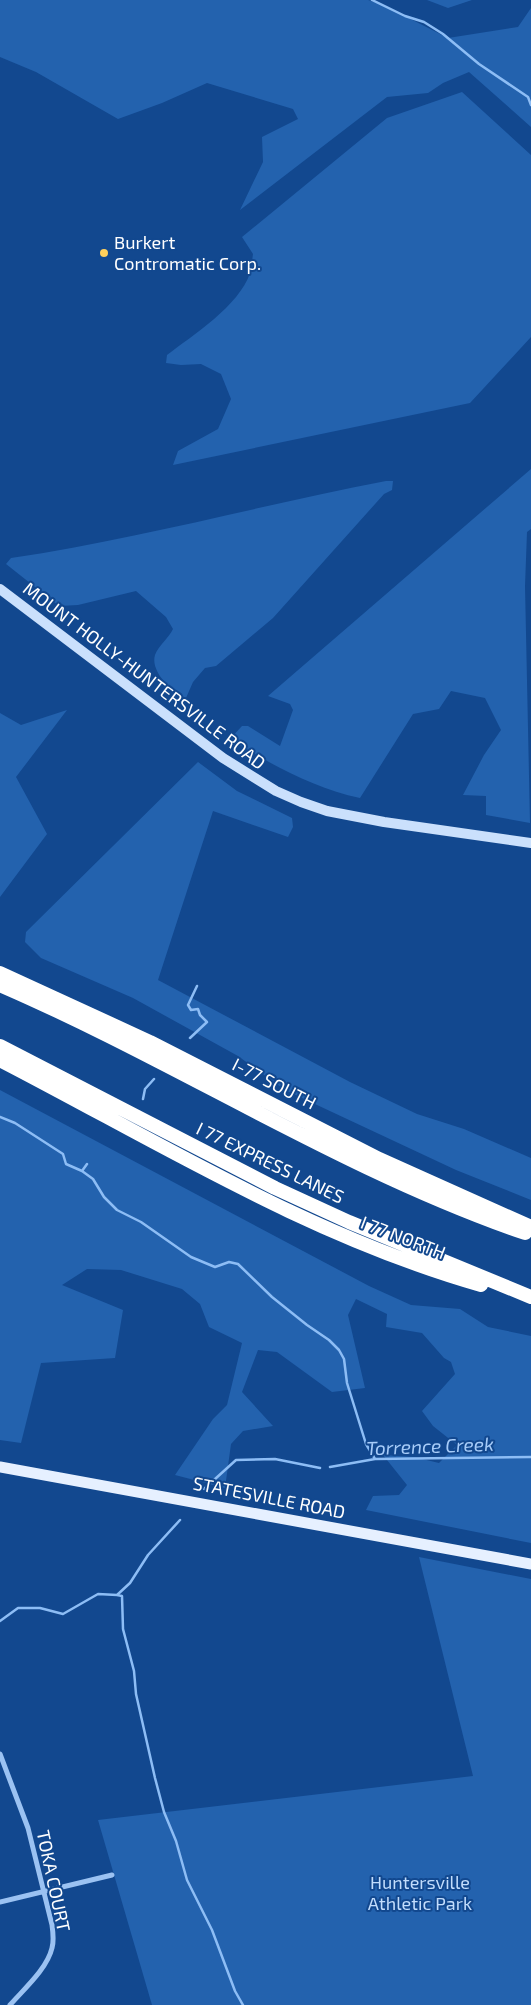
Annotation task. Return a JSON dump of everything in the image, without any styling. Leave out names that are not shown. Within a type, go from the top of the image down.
[{"type":"highway","name":"I-77 SOUTH","points":[[0,973],[150,1042],[379,1159],[531,1227]]},
{"type":"highway","points":[[0,985],[107,1034],[373,1170],[449,1205],[531,1235]]},
{"type":"highway","name":"I 77 EXPRESS LANES","points":[[0,1046],[282,1192],[531,1297]]},
{"type":"highway","name":"I 77 NORTH","points":[[0,1060],[218,1176],[313,1222],[419,1265],[480,1285],[531,1297]]},
{"type":"main road","name":"MOUNT HOLLY-HUNTERSVILLE ROAD","points":[[0,589],[223,758],[250,776],[289,797],[314,807],[361,818],[531,843]]},
{"type":"main road","name":"STATESVILLE ROAD","points":[[0,1468],[531,1564]]},
{"type":"street","name":"TOKA COURT","points":[[0,1754],[28,1828],[42,1891],[52,1925],[52,1948],[43,1966],[10,2005]]},
{"type":"street","points":[[0,1902],[112,1875]]},
{"type":"green space","points":[[0,0],[368,0],[383,5],[448,38],[518,27],[531,8],[531,127],[469,72],[443,83],[428,93],[387,97],[240,210],[263,162],[262,137],[298,119],[293,109],[207,83],[162,103],[118,119],[36,72],[0,57]]},
{"type":"green space","points":[[427,0],[472,0],[448,8]]},
{"type":"green space","points":[[462,92],[531,155],[531,337],[470,403],[173,465],[178,451],[218,429],[231,399],[221,374],[201,364],[181,365],[166,363],[167,355],[214,319],[236,297],[244,285],[251,271],[253,254],[242,237],[387,118]]},
{"type":"green space","points":[[531,469],[531,529],[527,532],[525,586],[530,823],[486,815],[486,796],[463,795],[484,755],[501,730],[485,698],[451,691],[439,709],[413,714],[360,798],[309,782],[230,739],[242,726],[248,726],[280,746],[293,710],[290,704],[268,696]]},
{"type":"green space","points":[[393,481],[392,490],[384,494],[273,618],[216,666],[205,668],[193,682],[186,698],[163,681],[154,661],[156,652],[173,629],[166,617],[136,591],[78,605],[59,606],[6,564],[11,558],[153,532]]},
{"type":"green space","points":[[67,710],[16,777],[47,834],[0,897],[0,713],[21,725]]},
{"type":"green space","points":[[198,762],[237,791],[292,818],[293,827],[288,837],[213,811],[158,980],[350,1082],[417,1114],[464,1129],[531,1158],[531,1200],[456,1170],[285,1090],[238,1056],[133,998],[41,958],[25,942],[26,932]]},
{"type":"green space","points":[[0,1090],[369,1286],[411,1305],[460,1309],[488,1327],[531,1336],[531,1543],[366,1510],[373,1496],[399,1495],[407,1485],[383,1455],[414,1457],[439,1463],[457,1445],[433,1426],[422,1411],[455,1374],[451,1362],[444,1358],[422,1333],[386,1327],[387,1314],[356,1299],[348,1315],[365,1388],[332,1392],[277,1352],[258,1350],[242,1392],[273,1426],[243,1431],[231,1444],[225,1488],[175,1475],[213,1419],[227,1405],[242,1343],[209,1327],[200,1304],[182,1289],[121,1270],[87,1269],[62,1285],[123,1310],[115,1358],[41,1363],[21,1443],[0,1440]]},
{"type":"green space","name":"Huntersville Athletic Park","points":[[419,1557],[531,1579],[531,2005],[152,2005],[98,1820],[473,1776]]},
{"type":"waterway","points":[[372,0],[405,16],[424,22],[443,34],[479,64],[528,97],[531,105]]},
{"type":"waterway","points":[[190,1038],[207,1022],[200,1015],[198,1009],[191,1010],[188,1005],[197,986]]},
{"type":"waterway","points":[[143,1099],[145,1089],[154,1079]]},
{"type":"waterway","points":[[0,1117],[15,1123],[63,1154],[66,1164],[82,1171],[93,1179],[104,1197],[117,1210],[141,1222],[191,1257],[215,1267],[229,1262],[238,1264],[272,1297],[329,1340],[339,1350],[344,1359],[347,1383],[366,1444],[375,1459]]},
{"type":"waterway","points":[[82,1171],[87,1164]]},
{"type":"waterway","name":"Torrence Creek","points":[[330,1467],[375,1459],[531,1457]]},
{"type":"waterway","name":"Torrence Creek","points":[[204,1489],[236,1460],[275,1459],[320,1468]]},
{"type":"waterway","name":"Torrence Creek","points":[[0,1621],[18,1608],[40,1608],[63,1614],[98,1594],[117,1595],[130,1583],[148,1555],[180,1520]]},
{"type":"waterway","points":[[117,1595],[122,1596],[123,1629],[134,1671],[136,1694],[164,1812],[176,1841],[187,1880],[212,1930],[235,1991],[243,2005]]},
{"type":"place","name":"Burkert Contromatic Corp.","points":[[104,253]]}]
